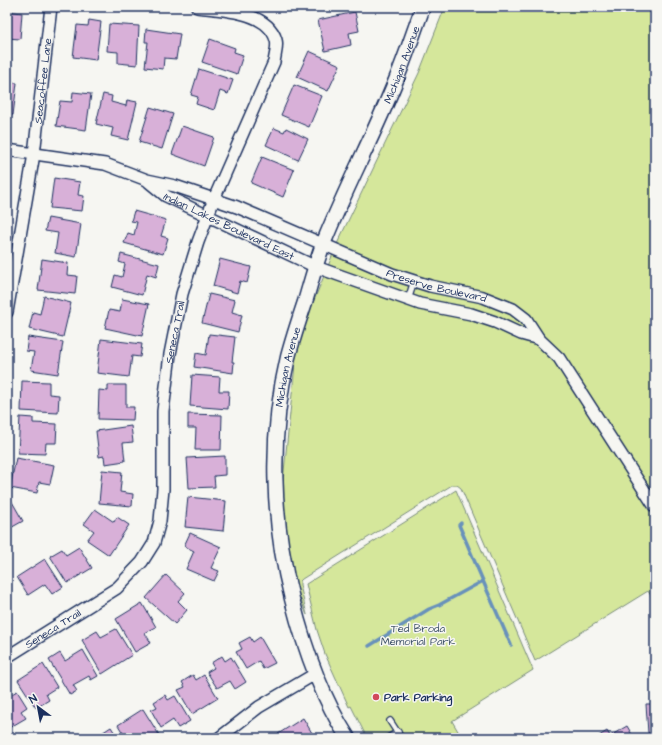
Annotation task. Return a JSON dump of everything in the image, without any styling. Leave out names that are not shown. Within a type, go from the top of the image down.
[{"type":"street","name":"Seacoffee Lane","points":[[7,312],[34,154],[51,7]]},
{"type":"street","name":"Seneca Trail","points":[[7,657],[117,588],[142,562],[154,543],[160,521],[164,489],[163,411],[170,354],[182,294],[207,215],[274,62],[277,42],[272,30],[255,18],[243,13],[198,7]]},
{"type":"street","name":"Michigan Avenue","points":[[348,738],[315,674],[298,626],[287,578],[279,532],[276,490],[276,450],[280,401],[288,357],[324,243],[396,80],[423,7]]},
{"type":"street","name":"Indian Lakes Boulevard East","points":[[7,150],[105,164],[147,180],[175,186],[237,207],[324,243]]},
{"type":"street","name":"Indian Lakes Boulevard East","points":[[147,180],[166,196],[316,267]]},
{"type":"street","name":"Preserve Boulevard","points":[[324,243],[392,274],[430,286],[483,297],[513,309],[526,319],[539,339],[559,358],[655,507]]},
{"type":"street","name":"Preserve Boulevard","points":[[316,267],[420,304],[471,314],[495,322],[521,334],[539,339]]},
{"type":"street","points":[[218,738],[259,707],[315,674]]},
{"type":"lane","points":[[408,300],[414,281]]},
{"type":"lane","points":[[390,720],[401,738]]},
{"type":"lane","points":[[388,738],[398,732]]},
{"type":"green space","points":[[445,7],[655,7],[655,602],[648,591],[535,661],[461,488],[457,485],[452,485],[302,579],[300,581],[300,585],[307,615],[295,585],[286,532],[282,491],[296,355],[306,320],[337,244],[419,73]]},
{"type":"green space","name":"Ted Broda Memorial Park","points":[[456,490],[533,670],[452,721],[462,738],[367,738],[351,706],[349,707],[325,654],[317,630],[306,584]]},
{"type":"building","points":[[7,11],[22,13],[20,39],[7,38]]},
{"type":"building","points":[[355,12],[359,31],[349,33],[351,45],[325,51],[318,20]]},
{"type":"building","points":[[89,20],[101,22],[96,60],[73,57],[77,25],[88,26]]},
{"type":"building","points":[[109,24],[139,26],[137,65],[118,63],[118,52],[107,51]]},
{"type":"building","points":[[146,29],[180,34],[176,59],[164,58],[163,69],[145,67],[148,42],[145,42]]},
{"type":"building","points":[[210,39],[235,48],[234,52],[243,55],[237,74],[202,62]]},
{"type":"building","points":[[309,51],[340,65],[328,91],[297,77]]},
{"type":"building","points":[[199,69],[233,80],[228,94],[220,91],[214,110],[196,104],[198,97],[191,95]]},
{"type":"building","points":[[7,82],[17,83],[13,115],[7,114]]},
{"type":"building","points":[[294,85],[322,96],[309,127],[281,115]]},
{"type":"building","points":[[73,92],[91,94],[86,130],[56,126],[60,101],[72,102]]},
{"type":"building","points":[[103,94],[112,96],[111,102],[126,106],[127,100],[137,102],[128,140],[111,136],[113,128],[96,124]]},
{"type":"building","points":[[150,107],[173,114],[162,149],[139,142]]},
{"type":"building","points":[[182,126],[214,137],[204,166],[172,154]]},
{"type":"building","points":[[274,128],[284,132],[286,128],[308,139],[298,160],[266,145]]},
{"type":"building","points":[[262,157],[294,170],[283,197],[251,183]]},
{"type":"building","points":[[54,178],[80,182],[78,195],[84,196],[82,211],[50,208]]},
{"type":"building","points":[[134,211],[166,220],[161,236],[168,238],[163,254],[124,243],[128,233],[134,235],[137,222],[131,221]]},
{"type":"building","points":[[48,218],[81,224],[76,257],[55,253],[58,233],[45,231]]},
{"type":"building","points":[[121,254],[159,264],[156,277],[147,274],[142,295],[112,287],[115,275],[122,277],[125,264],[119,262]]},
{"type":"building","points":[[42,259],[68,263],[67,275],[77,276],[75,294],[38,290]]},
{"type":"building","points":[[220,259],[251,267],[247,283],[240,281],[237,293],[213,286]]},
{"type":"building","points":[[209,294],[235,300],[232,312],[242,315],[238,332],[202,323]]},
{"type":"building","points":[[44,296],[71,303],[63,337],[29,329],[33,312],[40,314]]},
{"type":"building","points":[[122,299],[149,304],[142,336],[105,328],[109,310],[120,312]]},
{"type":"building","points":[[209,334],[235,337],[232,362],[234,362],[233,373],[194,367],[196,353],[206,355]]},
{"type":"building","points":[[28,337],[63,342],[58,374],[31,370],[34,352],[26,351]]},
{"type":"building","points":[[101,339],[142,344],[140,357],[132,356],[129,377],[97,373]]},
{"type":"building","points":[[192,375],[220,377],[219,391],[229,391],[228,409],[190,406]]},
{"type":"building","points":[[22,381],[49,382],[49,394],[59,395],[58,413],[21,411]]},
{"type":"building","points":[[108,385],[126,385],[126,407],[134,407],[133,420],[98,419],[99,390],[108,391]]},
{"type":"building","points":[[188,414],[222,415],[221,450],[195,450],[196,428],[188,428]]},
{"type":"building","points":[[20,417],[33,418],[33,423],[57,424],[56,443],[46,443],[45,454],[18,453]]},
{"type":"building","points":[[131,426],[133,442],[123,443],[125,461],[105,464],[104,456],[99,457],[96,431]]},
{"type":"building","points":[[225,456],[225,475],[214,476],[215,487],[189,488],[187,458]]},
{"type":"building","points":[[16,458],[54,465],[50,484],[39,482],[37,493],[10,488]]},
{"type":"building","points":[[102,470],[122,472],[120,492],[133,494],[132,506],[99,503]]},
{"type":"building","points":[[188,497],[226,501],[223,531],[185,527]]},
{"type":"building","points":[[11,500],[23,521],[7,530],[7,503]]},
{"type":"building","points":[[95,509],[114,522],[117,517],[129,525],[109,555],[87,540],[94,531],[84,524]]},
{"type":"building","points":[[190,533],[221,547],[211,568],[219,571],[214,581],[186,569],[194,551],[184,546]]},
{"type":"building","points":[[79,547],[92,568],[67,583],[50,556],[62,549],[66,555]]},
{"type":"building","points":[[45,559],[63,587],[52,594],[45,584],[28,595],[17,577]]},
{"type":"building","points":[[166,575],[185,593],[178,601],[187,610],[175,624],[146,598]]},
{"type":"building","points":[[142,603],[156,627],[145,633],[151,643],[135,652],[116,619]]},
{"type":"building","points":[[116,629],[132,655],[102,674],[82,640],[97,631],[101,637]]},
{"type":"building","points":[[250,637],[253,642],[260,637],[275,663],[263,669],[259,661],[246,669],[236,652],[242,649],[239,643]]},
{"type":"building","points":[[83,650],[98,676],[91,680],[89,676],[73,685],[77,691],[70,695],[49,660],[60,653],[65,661]]},
{"type":"building","points":[[222,656],[225,661],[231,657],[246,682],[235,689],[230,681],[217,688],[207,672],[214,668],[211,663]]},
{"type":"building","points":[[43,664],[57,687],[46,694],[49,700],[36,708],[18,680]]},
{"type":"building","points":[[193,675],[196,680],[204,675],[218,698],[192,714],[178,690],[185,687],[182,682]]},
{"type":"building","points":[[17,691],[27,707],[21,711],[26,718],[7,729],[7,697]]},
{"type":"building","points":[[165,695],[168,700],[175,696],[190,721],[178,728],[173,720],[161,728],[151,710],[157,707],[154,702]]},
{"type":"building","points":[[646,704],[655,704],[655,732],[648,733]]},
{"type":"building","points":[[143,709],[161,738],[126,738],[118,725]]},
{"type":"building","points":[[303,718],[315,738],[281,738],[278,734]]},
{"type":"building","points":[[627,726],[634,738],[596,738],[607,731],[610,736]]},
{"type":"building","points":[[111,727],[118,738],[94,738]]},
{"type":"waterway","points":[[369,646],[429,609],[483,581],[459,525],[461,523]]},
{"type":"waterway","points":[[483,581],[511,645]]},
{"type":"place","name":"Park Parking","points":[[376,697]]}]
